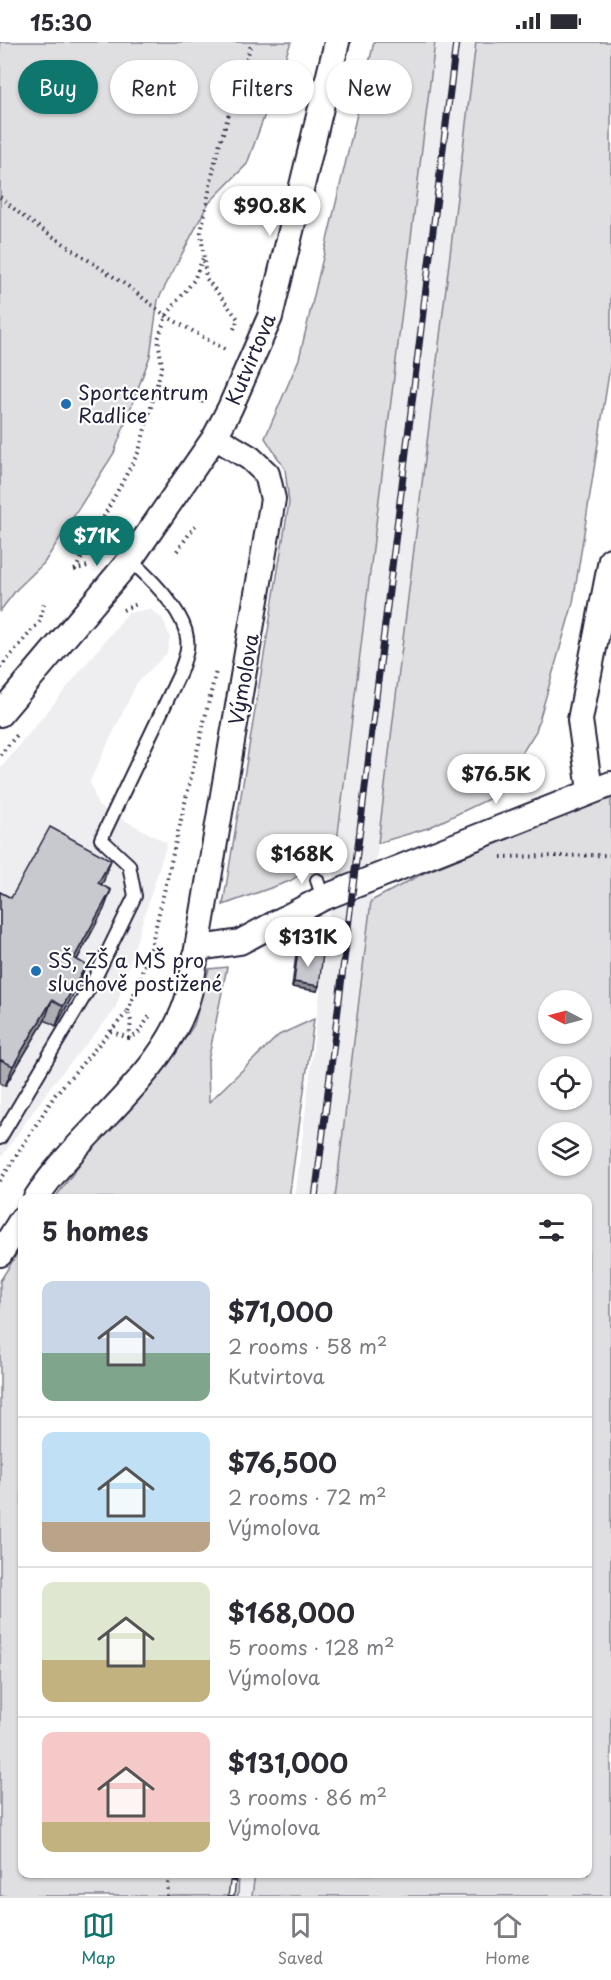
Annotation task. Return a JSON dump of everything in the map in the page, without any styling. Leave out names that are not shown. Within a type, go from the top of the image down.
[{"type":"street","name":"Kutvirtova","points":[[0,714],[130,560],[215,437],[270,317],[337,42]]},
{"type":"street","name":"Výmolova","points":[[39,1194],[82,1138],[135,1083],[179,1025],[199,948],[203,906],[273,499],[267,474],[250,458],[215,437]]},
{"type":"street","points":[[199,948],[240,942],[320,889],[601,787],[580,720],[611,560]]},
{"type":"street","points":[[0,1254],[18,1225]]},
{"type":"lane","points":[[0,1138],[94,980],[135,896],[129,865],[101,839],[179,675],[186,656],[187,639],[183,625],[154,582],[130,560]]},
{"type":"path","points":[[221,360],[238,319],[206,278],[201,232],[217,152],[252,42]]},
{"type":"path","points":[[0,197],[25,218],[129,287],[166,316],[226,350]]},
{"type":"path","points":[[98,556],[91,566],[74,570],[139,451],[162,366],[158,339],[166,316],[194,280],[204,256]]},
{"type":"path","points":[[197,411],[212,380]]},
{"type":"path","points":[[177,551],[197,523]]},
{"type":"path","points":[[0,668],[40,621],[44,603]]},
{"type":"path","points":[[0,1181],[55,1095],[128,1011],[151,947],[218,661]]},
{"type":"path","points":[[491,857],[611,855]]},
{"type":"path","points":[[111,1031],[129,1038],[137,1035],[153,1010]]},
{"type":"path","points":[[128,1011],[131,1021],[129,1038]]},
{"type":"path","points":[[167,1896],[169,1878]]},
{"type":"shaded area","points":[[0,42],[291,42],[285,60],[210,60],[210,114],[265,114],[247,164],[208,204],[158,300],[150,356],[114,453],[44,563],[17,589],[0,611]]},
{"type":"shaded area","points":[[374,42],[435,42],[336,850],[290,881],[223,905],[289,503],[285,469],[265,438],[299,359],[357,114],[412,114],[412,60],[370,60]]},
{"type":"shaded area","points":[[435,42],[476,42],[335,1194],[295,1194]]},
{"type":"shaded area","points":[[476,42],[611,42],[611,360],[573,603],[536,731],[495,796],[428,828],[378,843]]},
{"type":"shaded area","points":[[150,609],[163,619],[170,637],[167,653],[137,683],[90,781],[98,806],[167,843],[115,1010],[51,1086],[0,1159],[0,769],[128,613]]},
{"type":"shaded area","points":[[611,796],[611,1896],[252,1896],[254,1878],[592,1878],[592,1194],[335,1194],[371,901],[424,873]]},
{"type":"shaded area","points":[[227,967],[208,1061],[209,1102],[279,1035],[314,1019],[290,1194],[58,1194],[90,1150],[171,1059],[194,1025],[209,969]]},
{"type":"shaded area","points":[[18,1252],[18,1878],[239,1878],[238,1896],[0,1896],[0,1281]]},
{"type":"shaded area","points":[[213,1878],[254,1878],[252,1896],[211,1896]]},
{"type":"building","name":"SŠ, ZŠ a MŠ pro sluchově postižené","points":[[50,827],[111,860],[98,883],[111,890],[74,958],[86,965],[63,1006],[52,1000],[13,1066],[0,1061],[0,892],[11,898]]},
{"type":"building","points":[[298,950],[323,954],[319,986],[294,982]]},
{"type":"railway","points":[[315,1194],[456,42]]},
{"type":"railway","points":[[231,1896],[233,1878]]},
{"type":"place","name":"Sportcentrum Radlice","points":[[66,404]]},
{"type":"place","name":"SŠ, ZŠ a MŠ pro sluchově postižené","points":[[36,971]]}]
